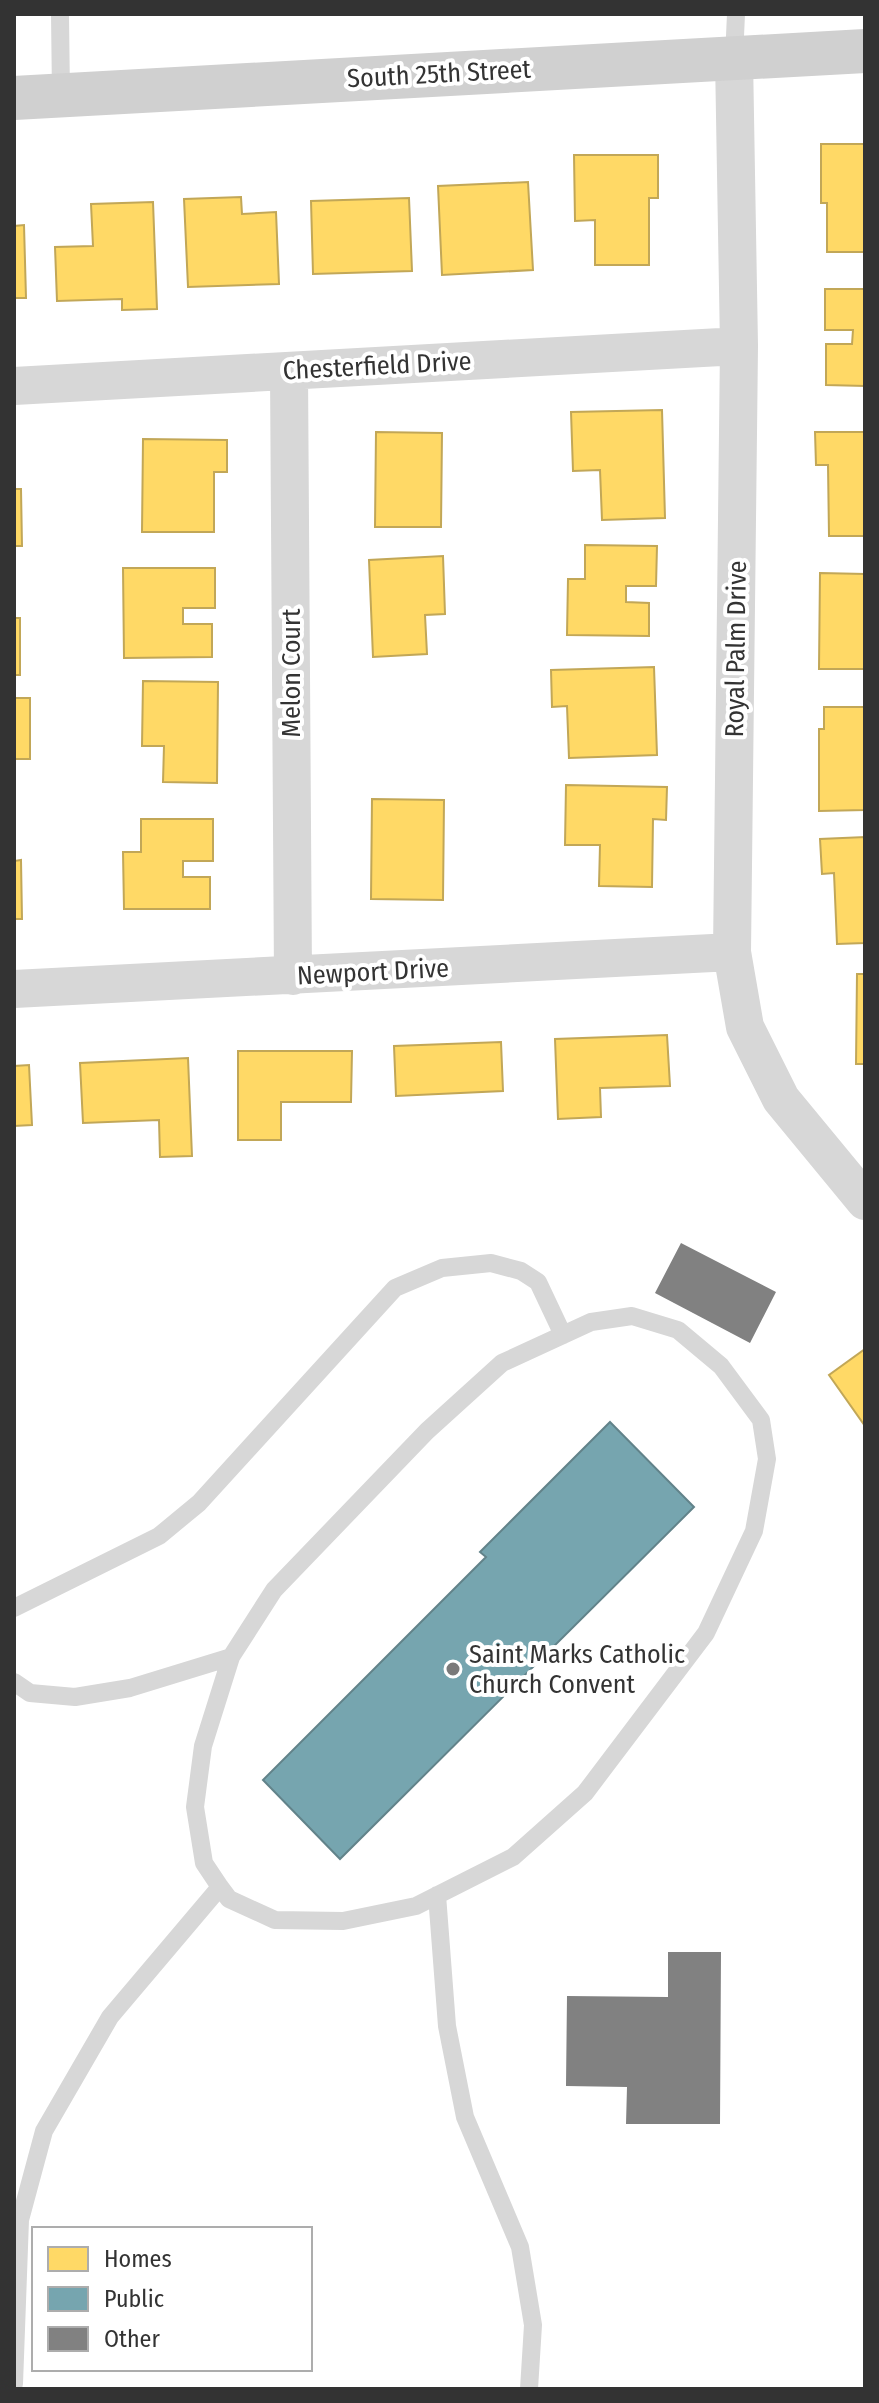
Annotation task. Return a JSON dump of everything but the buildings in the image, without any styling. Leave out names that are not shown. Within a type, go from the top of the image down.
[{"type":"main road","name":"South 25th Street","points":[[14,98],[865,51]]},
{"type":"street","name":"Royal Palm Drive","points":[[734,58],[739,346],[732,952],[745,1027],[781,1099],[865,1201]]},
{"type":"street","name":"Chesterfield Drive","points":[[14,386],[739,346]]},
{"type":"street","name":"Melon Court","points":[[289,371],[293,976]]},
{"type":"street","name":"Newport Drive","points":[[14,989],[732,952]]},
{"type":"lane","points":[[60,14],[61,95]]},
{"type":"lane","points":[[734,58],[736,14]]},
{"type":"lane","points":[[14,1608],[159,1536],[199,1503],[395,1288],[442,1268],[491,1263],[521,1271],[538,1282],[563,1335]]},
{"type":"lane","points":[[632,1316],[678,1330],[721,1366],[761,1420],[767,1459],[754,1531],[706,1633],[585,1793],[513,1857],[416,1906],[343,1921],[275,1920],[229,1899],[204,1863],[195,1807],[203,1746],[231,1657],[274,1590],[427,1431],[502,1363],[563,1335],[591,1322],[632,1316]]},
{"type":"lane","points":[[14,1682],[30,1693],[75,1697],[130,1688],[231,1657]]},
{"type":"lane","points":[[14,2384],[20,2220],[44,2131],[110,2017],[220,1887]]},
{"type":"lane","points":[[437,1895],[447,2026],[465,2117],[520,2247],[533,2325],[529,2389]]},
{"type":"place","name":"Saint Marks Catholic Church Convent","points":[[453,1669]]}]
